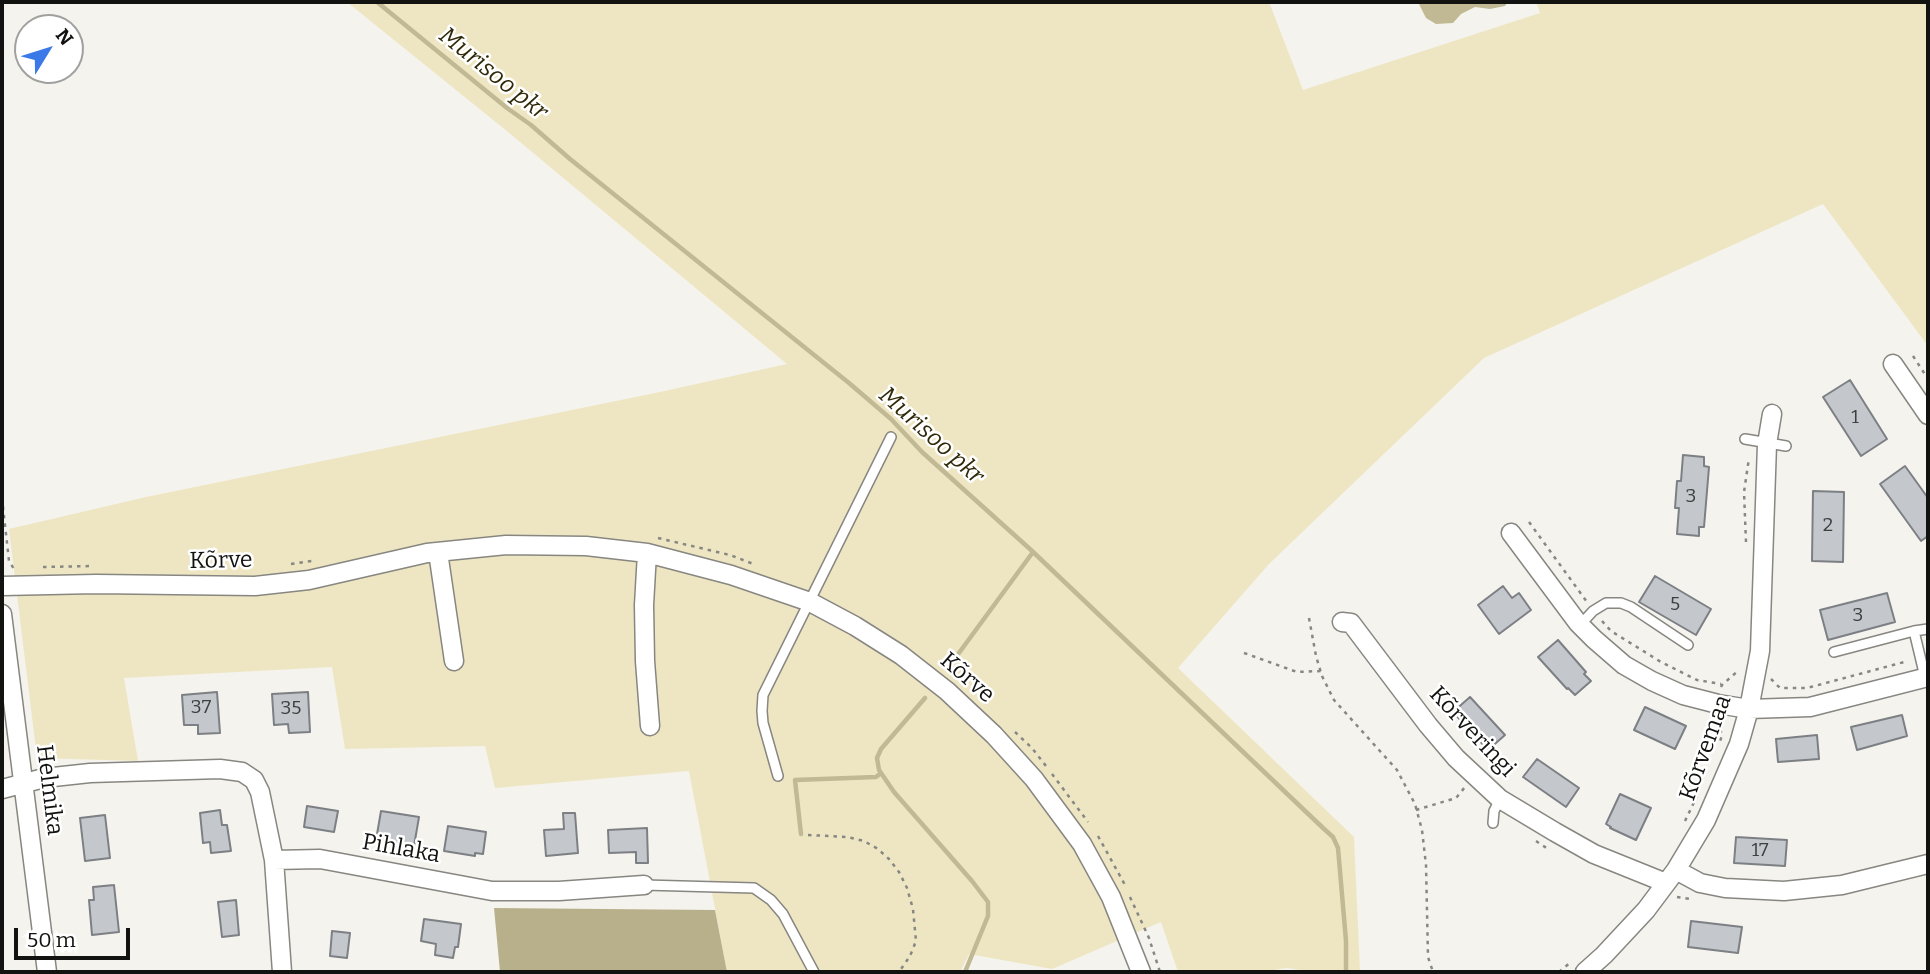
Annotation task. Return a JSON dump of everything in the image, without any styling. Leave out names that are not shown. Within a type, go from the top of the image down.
[{"type":"street","points":[[1893,364],[1928,415]]},
{"type":"street","name":"Kõrvemaa","points":[[1580,965],[1604,955],[1671,877],[1706,820],[1739,744],[1749,709],[1760,650],[1754,441],[1772,414]]},
{"type":"street","points":[[1511,533],[1580,625],[1624,664],[1683,695],[1749,709],[1810,707],[1927,677]]},
{"type":"street","name":"Kõrve","points":[[2,586],[255,586],[309,580],[438,552],[506,545],[586,546],[648,553],[731,575],[810,603],[867,633],[929,676],[995,735],[1026,770],[1082,844],[1111,897],[1141,972]]},
{"type":"street","points":[[438,552],[454,661]]},
{"type":"street","points":[[648,553],[645,661],[650,726]]},
{"type":"street","name":"Helmika","points":[[2,614],[47,972]]},
{"type":"street","name":"Kõrveringi","points":[[1342,622],[1350,623],[1456,758],[1500,799],[1594,854],[1671,877],[1725,888],[1784,891],[1842,885],[1928,864]]},
{"type":"street","points":[[2,789],[44,778],[90,773],[220,769],[242,772],[254,780],[260,793],[274,860],[282,972]]},
{"type":"street","name":"Pihlaka","points":[[274,860],[320,859],[492,891],[559,891],[644,885]]},
{"type":"lane","points":[[778,776],[764,723],[763,695],[891,437]]},
{"type":"lane","points":[[1754,441],[1786,446]]},
{"type":"lane","points":[[1580,625],[1593,611],[1606,603],[1621,603],[1688,645]]},
{"type":"lane","points":[[1834,652],[1928,629]]},
{"type":"lane","points":[[1914,631],[1927,677]]},
{"type":"lane","points":[[1493,823],[1494,811],[1500,799]]},
{"type":"lane","name":"Pihlaka","points":[[644,885],[754,888],[771,900],[783,914],[814,972]]},
{"type":"path","points":[[1913,356],[1928,379]]},
{"type":"path","points":[[1746,551],[1745,492],[1754,441]]},
{"type":"path","points":[[1529,523],[1593,611],[1611,631],[1661,662],[1697,680],[1722,685]]},
{"type":"path","points":[[1309,618],[1316,656],[1334,700],[1397,769],[1416,810],[1422,830],[1426,865],[1428,957],[1433,972]]},
{"type":"path","points":[[1244,653],[1297,672],[1321,671]]},
{"type":"path","points":[[1718,751],[1722,736],[1716,712],[1722,685],[1741,665],[1767,670],[1776,685],[1792,689],[1807,688],[1921,659]]},
{"type":"path","points":[[1416,810],[1456,798],[1465,788]]},
{"type":"path","points":[[1681,830],[1700,790]]},
{"type":"path","points":[[808,835],[847,836],[864,841],[878,849],[899,872],[913,909],[916,942],[899,972]]},
{"type":"path","points":[[1559,972],[1580,965]]},
{"type":"shaded area","points":[[347,2],[1269,2],[1303,90],[1540,13],[1536,2],[1928,2],[1928,346],[1823,204],[1484,358],[1269,564],[1178,668],[1354,837],[1360,972],[1314,972],[1287,968],[1260,972],[1178,972],[1161,922],[1052,969],[969,954],[960,972],[727,972],[689,771],[495,788],[485,746],[345,749],[332,667],[124,678],[138,761],[37,758],[9,529],[146,497],[787,364]]},
{"type":"shaded area","points":[[1418,2],[1508,2],[1505,6],[1490,9],[1475,7],[1461,14],[1453,23],[1436,24],[1426,18]]},
{"type":"shaded area","points":[[494,908],[715,910],[727,972],[500,972]]},
{"type":"building","points":[[1850,380],[1887,439],[1861,456],[1823,397]]},
{"type":"building","points":[[1683,455],[1704,457],[1704,466],[1709,467],[1704,527],[1699,527],[1699,536],[1677,534],[1677,481],[1681,481]]},
{"type":"building","points":[[1905,466],[1928,498],[1928,536],[1921,541],[1880,484]]},
{"type":"building","points":[[1813,491],[1844,492],[1843,562],[1812,561]]},
{"type":"building","points":[[1655,576],[1711,609],[1696,635],[1639,602]]},
{"type":"building","points":[[1503,586],[1512,598],[1519,593],[1531,610],[1499,634],[1478,605]]},
{"type":"building","points":[[1887,593],[1895,622],[1828,640],[1820,610]]},
{"type":"building","points":[[1558,640],[1591,681],[1575,695],[1538,657]]},
{"type":"building","points":[[217,692],[220,733],[198,734],[198,725],[184,725],[182,695]]},
{"type":"building","points":[[308,692],[310,732],[289,733],[288,724],[274,725],[272,694]]},
{"type":"building","points":[[1470,697],[1505,735],[1488,750],[1453,712]]},
{"type":"building","points":[[1645,707],[1686,726],[1675,749],[1634,730]]},
{"type":"building","points":[[1902,715],[1907,736],[1857,750],[1851,727]]},
{"type":"building","points":[[1817,735],[1819,759],[1778,762],[1776,739]]},
{"type":"building","points":[[1537,759],[1579,788],[1566,807],[1523,777]]},
{"type":"building","points":[[1620,794],[1651,808],[1636,840],[1606,824]]},
{"type":"building","points":[[307,806],[338,811],[334,832],[304,827]]},
{"type":"building","points":[[220,810],[222,825],[227,825],[231,851],[211,853],[210,842],[203,843],[200,813]]},
{"type":"building","points":[[381,811],[419,817],[414,846],[376,840]]},
{"type":"building","points":[[563,813],[575,813],[578,853],[546,856],[544,830],[564,829]]},
{"type":"building","points":[[105,815],[110,858],[85,861],[80,818]]},
{"type":"building","points":[[448,826],[486,832],[483,854],[475,853],[475,856],[444,851]]},
{"type":"building","points":[[647,828],[648,863],[636,863],[636,852],[609,853],[608,830]]},
{"type":"building","points":[[1736,837],[1787,840],[1785,866],[1734,863]]},
{"type":"building","points":[[114,885],[119,932],[92,935],[89,900],[94,900],[93,887]]},
{"type":"building","points":[[236,900],[239,935],[222,937],[218,902]]},
{"type":"building","points":[[424,919],[461,924],[458,947],[455,947],[453,958],[435,955],[436,944],[421,941]]},
{"type":"building","points":[[1691,921],[1742,927],[1738,953],[1688,947]]},
{"type":"building","points":[[332,931],[350,933],[347,958],[330,956]]},
{"type":"waterway","name":"Murisoo pkr","points":[[377,2],[891,419],[922,452],[1031,550],[1333,837],[1338,848],[1346,972]]},
{"type":"waterway","points":[[956,657],[1033,552]]},
{"type":"waterway","points":[[925,698],[881,749],[877,758],[879,770],[894,792],[988,902],[988,916],[965,972]]},
{"type":"waterway","points":[[801,834],[795,780],[876,777],[881,773]]}]
